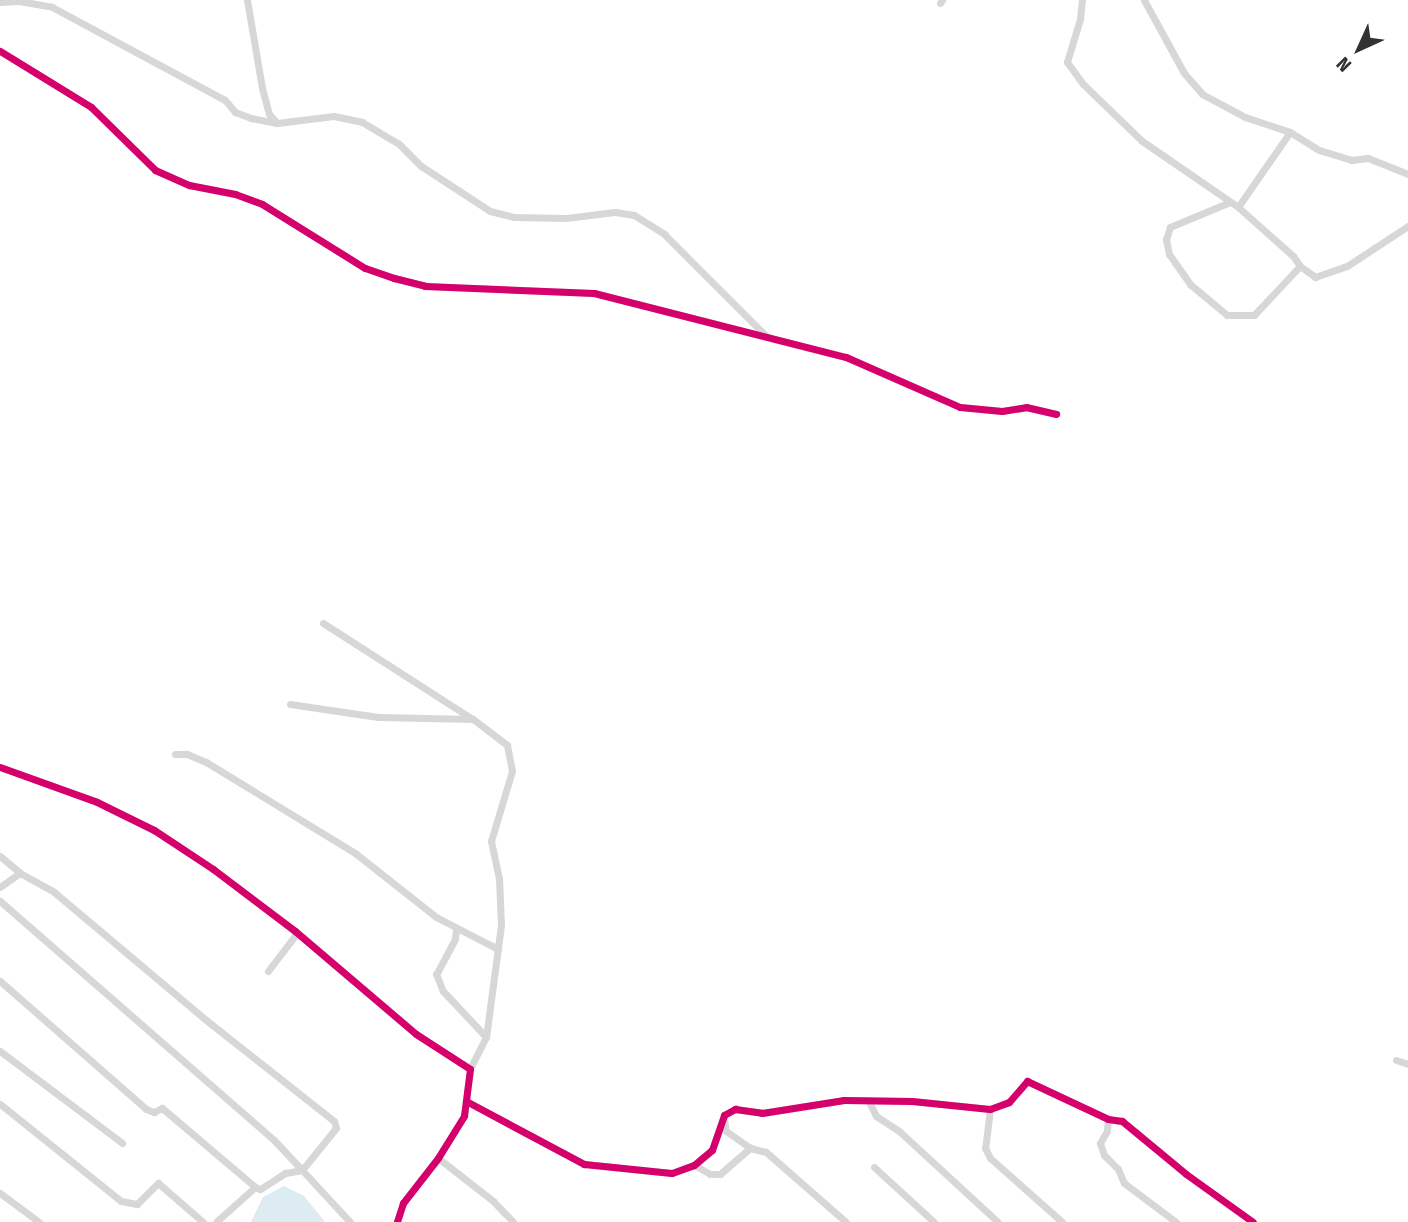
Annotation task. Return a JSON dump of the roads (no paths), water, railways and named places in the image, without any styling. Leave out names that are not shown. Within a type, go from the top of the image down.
[{"type":"street","points":[[247,0],[262,88],[270,114],[277,123]]},
{"type":"street","points":[[1082,0],[1080,19],[1067,62],[1083,85],[1142,141],[1238,207],[1315,277],[1347,267],[1408,226]]},
{"type":"street","points":[[1144,0],[1184,73],[1202,94],[1245,117],[1290,132],[1319,149],[1351,160],[1368,158],[1408,174]]},
{"type":"street","points":[[0,2],[19,1],[52,7],[225,100],[236,112],[277,123],[334,117],[362,122],[399,145],[421,166],[490,211],[514,217],[553,218],[615,212],[634,215],[664,234],[746,320],[769,339]]},
{"type":"street","points":[[0,51],[91,107],[155,170],[189,185],[235,194],[262,204],[365,268],[425,286],[594,293],[846,357],[960,407],[1002,411],[1026,407],[1056,414]]},
{"type":"street","points":[[1238,207],[1290,132]]},
{"type":"street","points":[[1230,202],[1170,228],[1166,239],[1168,254],[1191,285],[1227,315],[1254,315],[1300,266]]},
{"type":"street","points":[[323,623],[496,732]]},
{"type":"street","points":[[290,704],[378,717],[473,719],[506,745],[512,759],[509,785],[491,841],[499,878],[501,925],[485,1037],[470,1069],[464,1116],[438,1158],[403,1203],[397,1222]]},
{"type":"street","points":[[175,754],[187,754],[206,762],[355,853],[456,929],[498,948]]},
{"type":"street","points":[[0,767],[97,802],[154,830],[213,869],[297,933],[416,1034],[470,1069]]},
{"type":"street","points":[[0,856],[20,873],[54,892],[205,1020],[334,1121],[336,1128],[302,1170],[285,1172],[260,1189],[162,1108],[154,1112],[146,1109],[0,981]]},
{"type":"street","points":[[0,887],[20,873]]},
{"type":"street","points":[[0,901],[274,1140],[350,1222]]},
{"type":"street","points":[[456,929],[454,939],[436,974],[443,991],[485,1037]]},
{"type":"street","points":[[268,971],[297,933]]},
{"type":"street","points":[[0,1051],[122,1143]]},
{"type":"street","points":[[1396,1060],[1408,1065]]},
{"type":"street","points":[[467,1101],[584,1164],[672,1173],[694,1165],[712,1150],[724,1115],[735,1109],[762,1113],[844,1100],[989,1109],[1009,1102],[1027,1081],[1108,1119],[1122,1121],[1186,1174],[1253,1222]]},
{"type":"street","points":[[867,1100],[876,1116],[899,1131],[998,1222]]},
{"type":"street","points":[[0,1104],[121,1201],[137,1204],[158,1183],[203,1222]]},
{"type":"street","points":[[989,1109],[985,1148],[990,1158],[1062,1222]]},
{"type":"street","points":[[724,1115],[726,1131],[750,1148],[766,1152],[846,1222]]},
{"type":"street","points":[[1108,1119],[1107,1132],[1100,1143],[1104,1155],[1118,1169],[1124,1183],[1176,1222]]},
{"type":"street","points":[[694,1165],[710,1174],[720,1174],[750,1148]]},
{"type":"street","points":[[438,1158],[493,1201],[513,1222]]},
{"type":"street","points":[[874,1167],[934,1222]]},
{"type":"street","points":[[216,1222],[255,1186]]},
{"type":"street","points":[[0,1193],[38,1222]]}]
